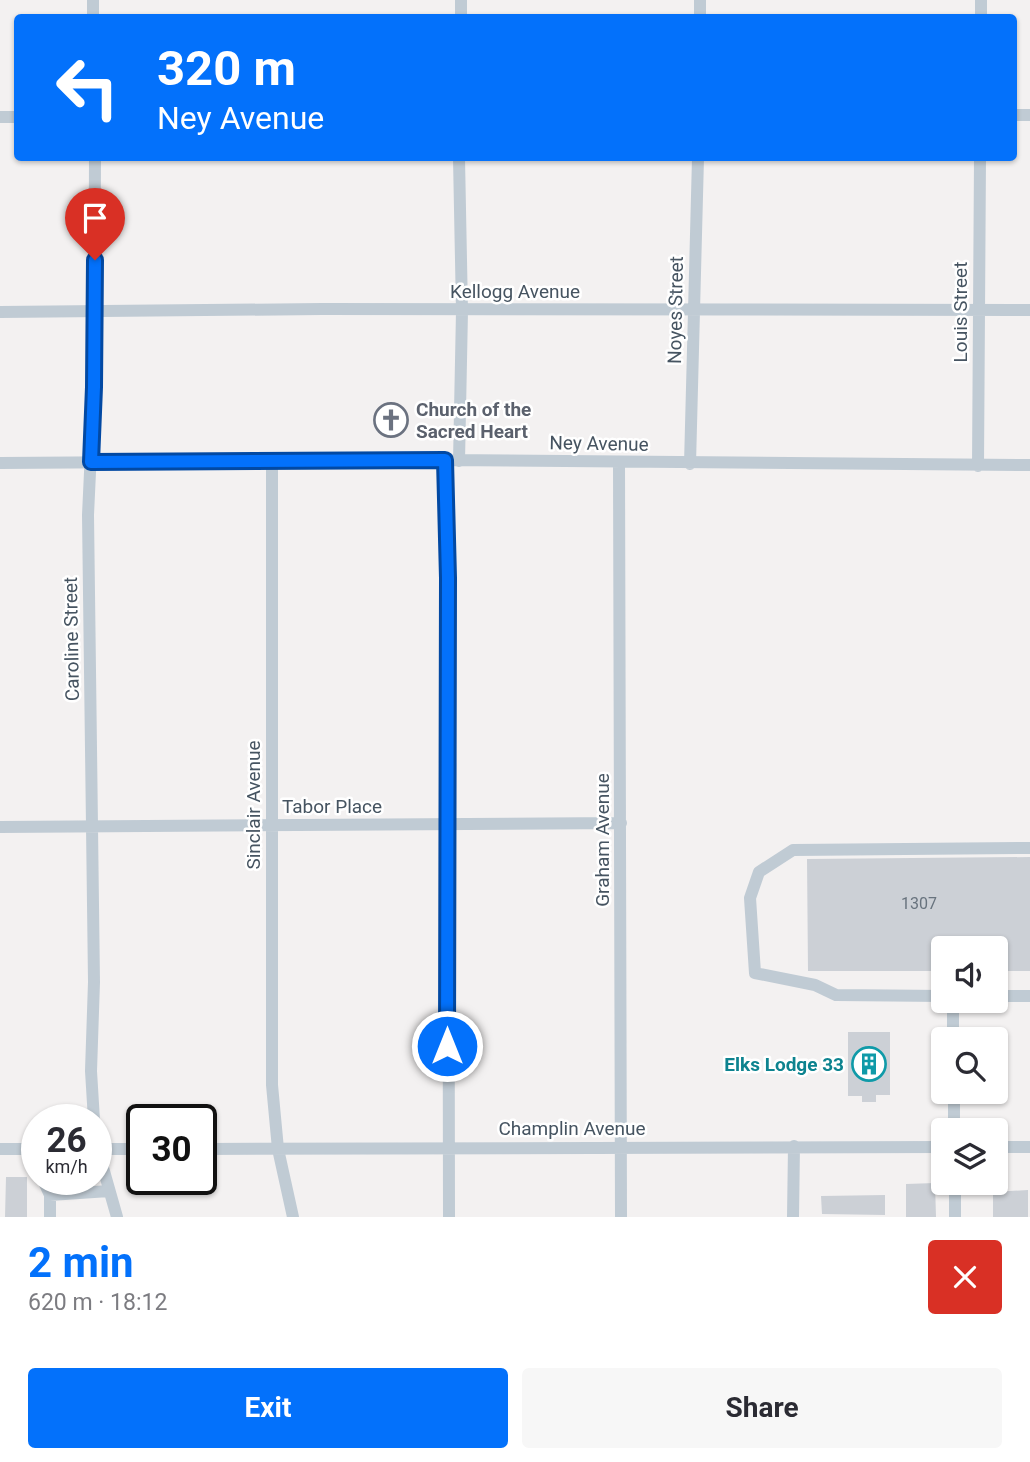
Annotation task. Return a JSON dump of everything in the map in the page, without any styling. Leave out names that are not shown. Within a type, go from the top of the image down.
[{"type":"street","name":"Caroline Street","points":[[93,1104],[88,515],[95,311],[94,161]]},
{"type":"street","points":[[459,161],[462,311],[459,461]]},
{"type":"street","name":"Noyes Street","points":[[690,464],[698,161]]},
{"type":"street","name":"Louis Street","points":[[978,466],[980,161]]},
{"type":"street","name":"Kellogg Avenue","points":[[0,312],[322,309],[1030,310]]},
{"type":"street","points":[[445,460],[449,1217]]},
{"type":"street","name":"Ney Avenue","points":[[0,463],[445,460],[1030,466]]},
{"type":"street","name":"Sinclair Avenue","points":[[271,461],[272,1084],[278,1149],[293,1217]]},
{"type":"street","name":"Graham Avenue","points":[[619,463],[621,1217]]},
{"type":"street","name":"Tabor Place","points":[[0,827],[621,823]]},
{"type":"street","points":[[931,996],[836,995],[815,985],[755,973],[750,898],[758,872],[793,850],[1030,848]]},
{"type":"street","points":[[1008,996],[1030,996]]},
{"type":"street","points":[[793,1217],[794,1146]]},
{"type":"street","name":"Champlin Avenue","points":[[217,1149],[931,1147]]},
{"type":"street","points":[[1008,1147],[1030,1147]]},
{"type":"street","points":[[0,1149],[21,1150]]},
{"type":"street","points":[[50,1195],[50,1217]]},
{"type":"street","points":[[110,1195],[117,1217]]},
{"type":"street","points":[[955,1195],[955,1217]]},
{"type":"building","points":[[1030,857],[1030,971],[1008,971],[1008,936],[931,936],[931,971],[808,971],[807,859]]},
{"type":"building","name":"Elks Lodge 33","points":[[848,1032],[890,1032],[890,1095],[876,1095],[876,1102],[862,1102],[862,1096],[848,1096]]},
{"type":"building","points":[[6,1177],[21,1177],[21,1195],[27,1195],[27,1217],[5,1217]]},
{"type":"building","points":[[931,1183],[931,1195],[935,1195],[936,1217],[906,1217],[906,1184]]},
{"type":"building","points":[[1028,1190],[1028,1217],[993,1217],[993,1195],[1008,1195],[1008,1191]]},
{"type":"building","points":[[885,1195],[885,1215],[822,1214],[821,1196]]},
{"type":"place","name":"Church of the Sacred Heart","points":[[391,420]]},
{"type":"place","name":"Elks Lodge 33","points":[[869,1064]]},
{"type":"route","points":[[95,260],[91,462],[445,460],[448,578],[447,1046]]}]
